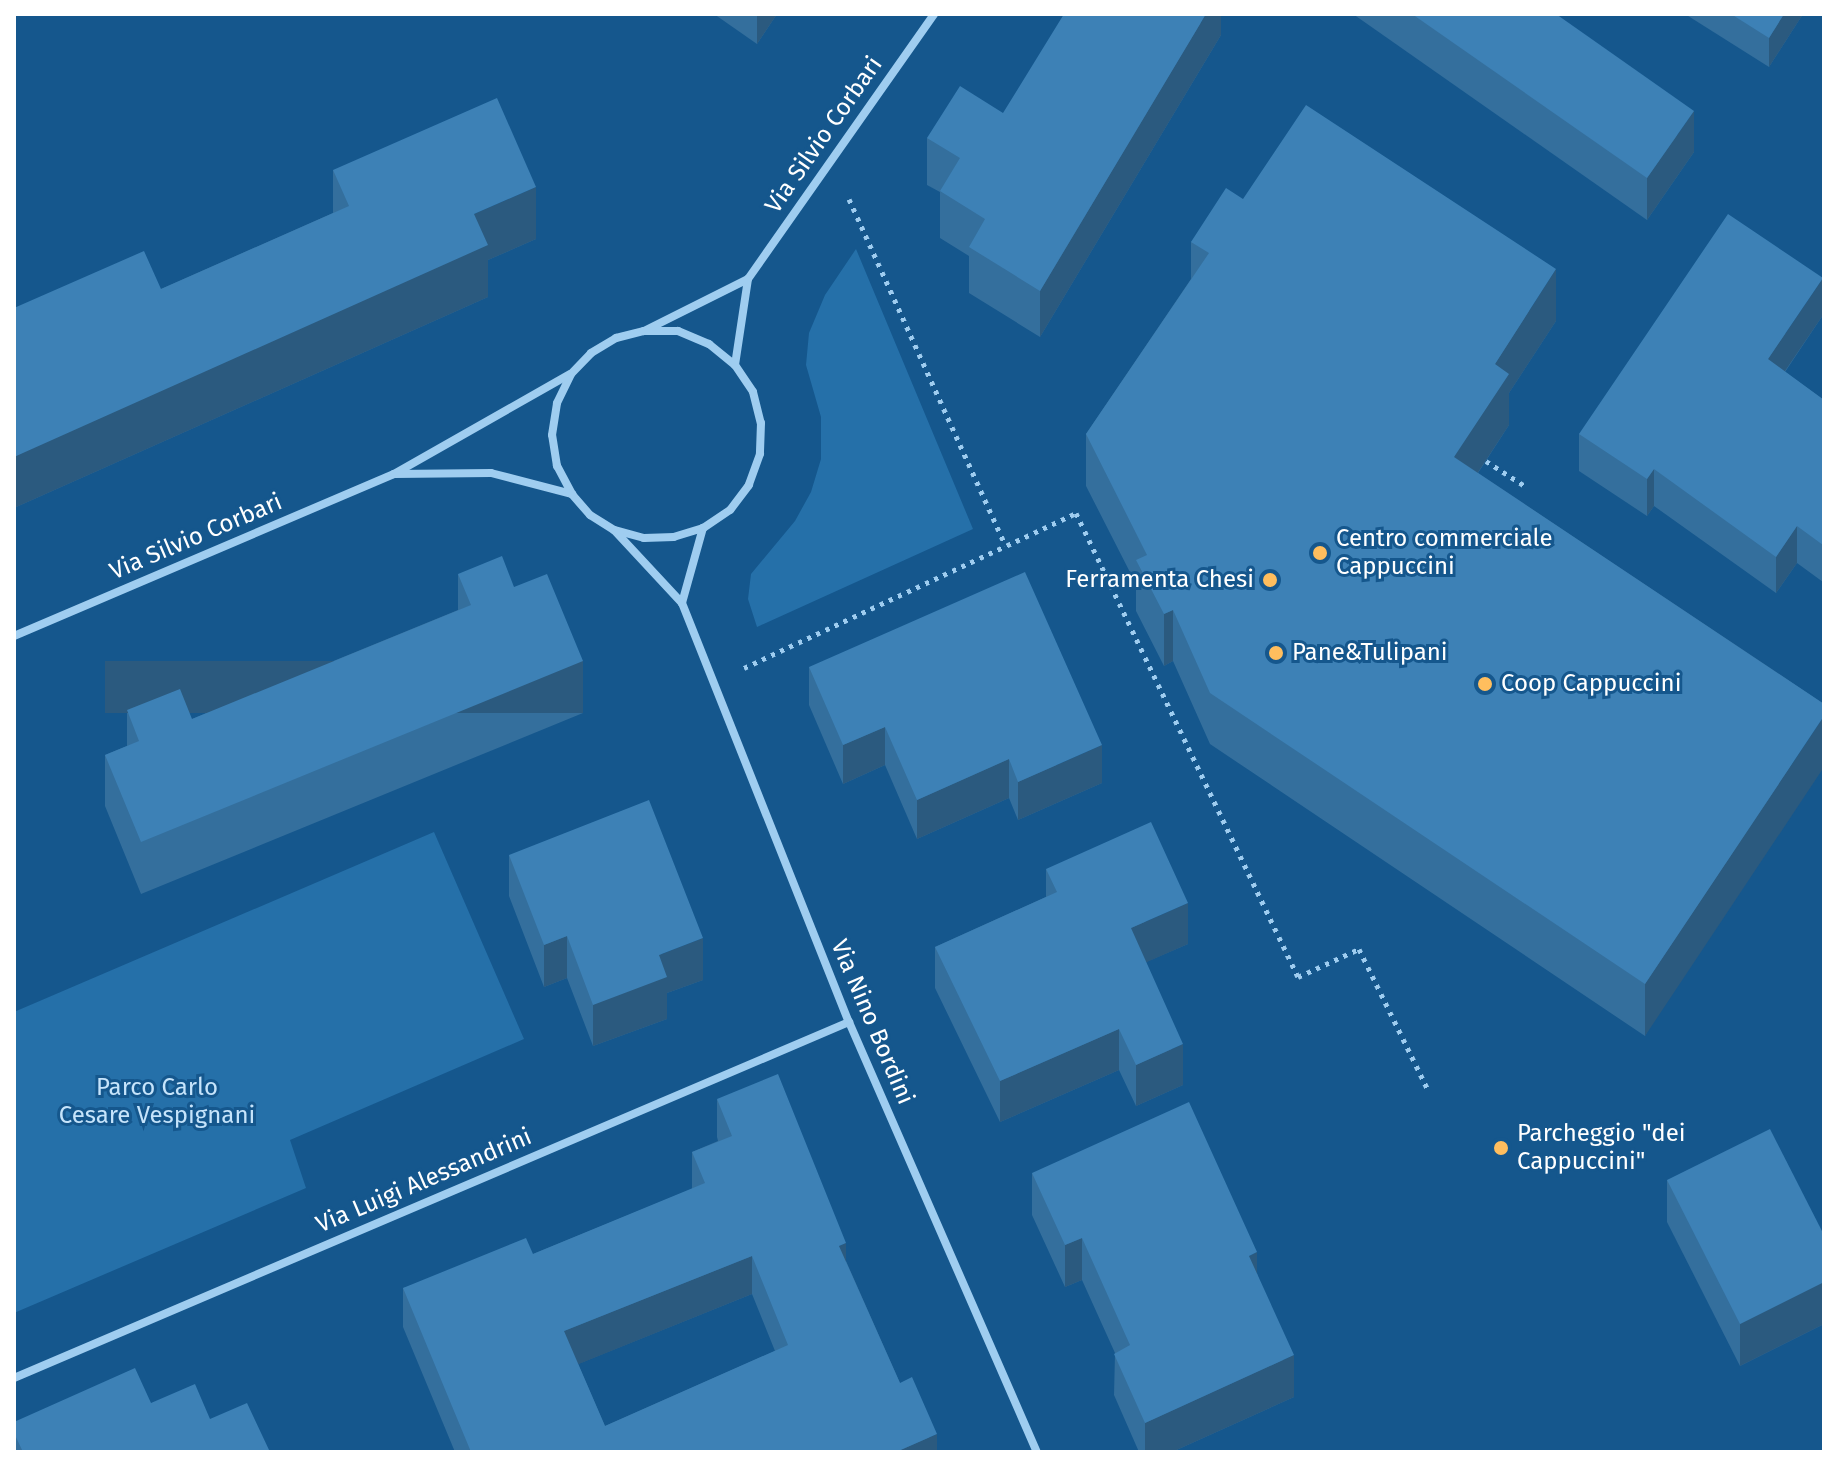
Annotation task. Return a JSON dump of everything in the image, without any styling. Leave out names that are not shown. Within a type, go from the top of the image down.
[{"type":"street","name":"Via Silvio Corbari","points":[[735,365],[748,279],[934,14]]},
{"type":"street","name":"Via Silvio Corbari","points":[[14,636],[394,474],[571,374],[591,353],[616,338],[644,331],[748,279]]},
{"type":"street","name":"Via Silvio Corbari","points":[[571,374],[557,403],[552,435],[557,466],[572,494],[590,515],[614,530],[644,538],[674,537],[703,528],[739,497],[760,454],[761,423],[753,392],[735,365],[709,344],[678,331],[644,331]]},
{"type":"street","name":"Via Silvio Corbari","points":[[394,474],[491,473],[572,494]]},
{"type":"street","points":[[682,603],[703,528]]},
{"type":"street","name":"Via Nino Bordini","points":[[614,530],[682,603],[711,684],[849,1022],[1037,1452]]},
{"type":"street","name":"Via Luigi Alessandrini","points":[[14,1378],[849,1022]]},
{"type":"path","points":[[830,158],[1005,545]]},
{"type":"path","points":[[1486,461],[1525,486]]},
{"type":"path","points":[[711,684],[1076,513],[1298,977],[1359,949],[1429,1092]]},
{"type":"green space","points":[[856,249],[973,529],[757,627],[748,599],[751,574],[795,521],[811,492],[821,459],[821,417],[806,365],[809,333],[825,295]]},
{"type":"green space","name":"Parco Carlo Cesare Vespignani","points":[[434,832],[524,1039],[290,1140],[306,1188],[14,1313],[14,1012]]},
{"type":"building","points":[[1064,14],[1206,14],[1040,291],[969,247],[985,219],[940,191],[960,158],[927,138],[960,86],[1003,113]]},
{"type":"building","points":[[1412,14],[1556,14],[1694,111],[1647,178]]},
{"type":"building","points":[[1731,14],[1784,14],[1769,38]]},
{"type":"building","points":[[497,98],[536,187],[474,214],[488,245],[14,457],[14,308],[144,251],[161,289],[349,206],[333,170]]},
{"type":"building","name":"Centro commerciale Cappuccini","points":[[1306,105],[1556,269],[1495,364],[1509,374],[1454,457],[1824,704],[1824,716],[1645,984],[1210,693],[1173,610],[1164,614],[1136,560],[1147,555],[1086,434],[1209,253],[1191,242],[1226,188],[1243,199]]},
{"type":"building","points":[[1728,214],[1823,278],[1768,359],[1824,400],[1824,544],[1797,526],[1776,557],[1654,469],[1647,479],[1579,434]]},
{"type":"building","points":[[502,556],[514,587],[547,574],[583,661],[141,842],[105,755],[139,741],[127,710],[180,689],[192,719],[471,605],[458,574]]},
{"type":"building","points":[[1025,572],[1102,745],[1018,782],[1009,759],[917,800],[885,727],[843,745],[809,667]]},
{"type":"building","points":[[649,800],[703,938],[659,955],[667,977],[593,1005],[567,936],[544,945],[509,855]]},
{"type":"building","points":[[1151,822],[1188,903],[1131,928],[1183,1044],[1136,1065],[1119,1029],[1000,1081],[935,947],[1057,892],[1046,869]]},
{"type":"building","points":[[778,1074],[846,1243],[839,1246],[900,1383],[912,1377],[937,1434],[896,1452],[471,1452],[403,1288],[526,1238],[533,1254],[705,1183],[692,1152],[732,1136],[717,1099]],"holes":[[[752,1256],[788,1345],[605,1426],[564,1331]]]},
{"type":"building","points":[[1189,1102],[1257,1252],[1249,1256],[1294,1355],[1145,1423],[1114,1354],[1130,1345],[1082,1238],[1065,1245],[1032,1173]]},
{"type":"building","points":[[1770,1129],[1824,1235],[1824,1282],[1740,1324],[1667,1180]]},
{"type":"building","points":[[135,1368],[151,1403],[195,1384],[210,1419],[247,1403],[270,1452],[23,1452],[14,1433],[14,1422]]},
{"type":"place","name":"Centro commerciale Cappuccini","points":[[1320,553]]},
{"type":"place","name":"Ferramenta Chesi","points":[[1270,580]]},
{"type":"place","name":"Pane&Tulipani","points":[[1276,653]]},
{"type":"place","name":"Coop Cappuccini","points":[[1485,684]]},
{"type":"place","name":"Parcheggio \"dei Cappuccini\"","points":[[1501,1148]]}]
